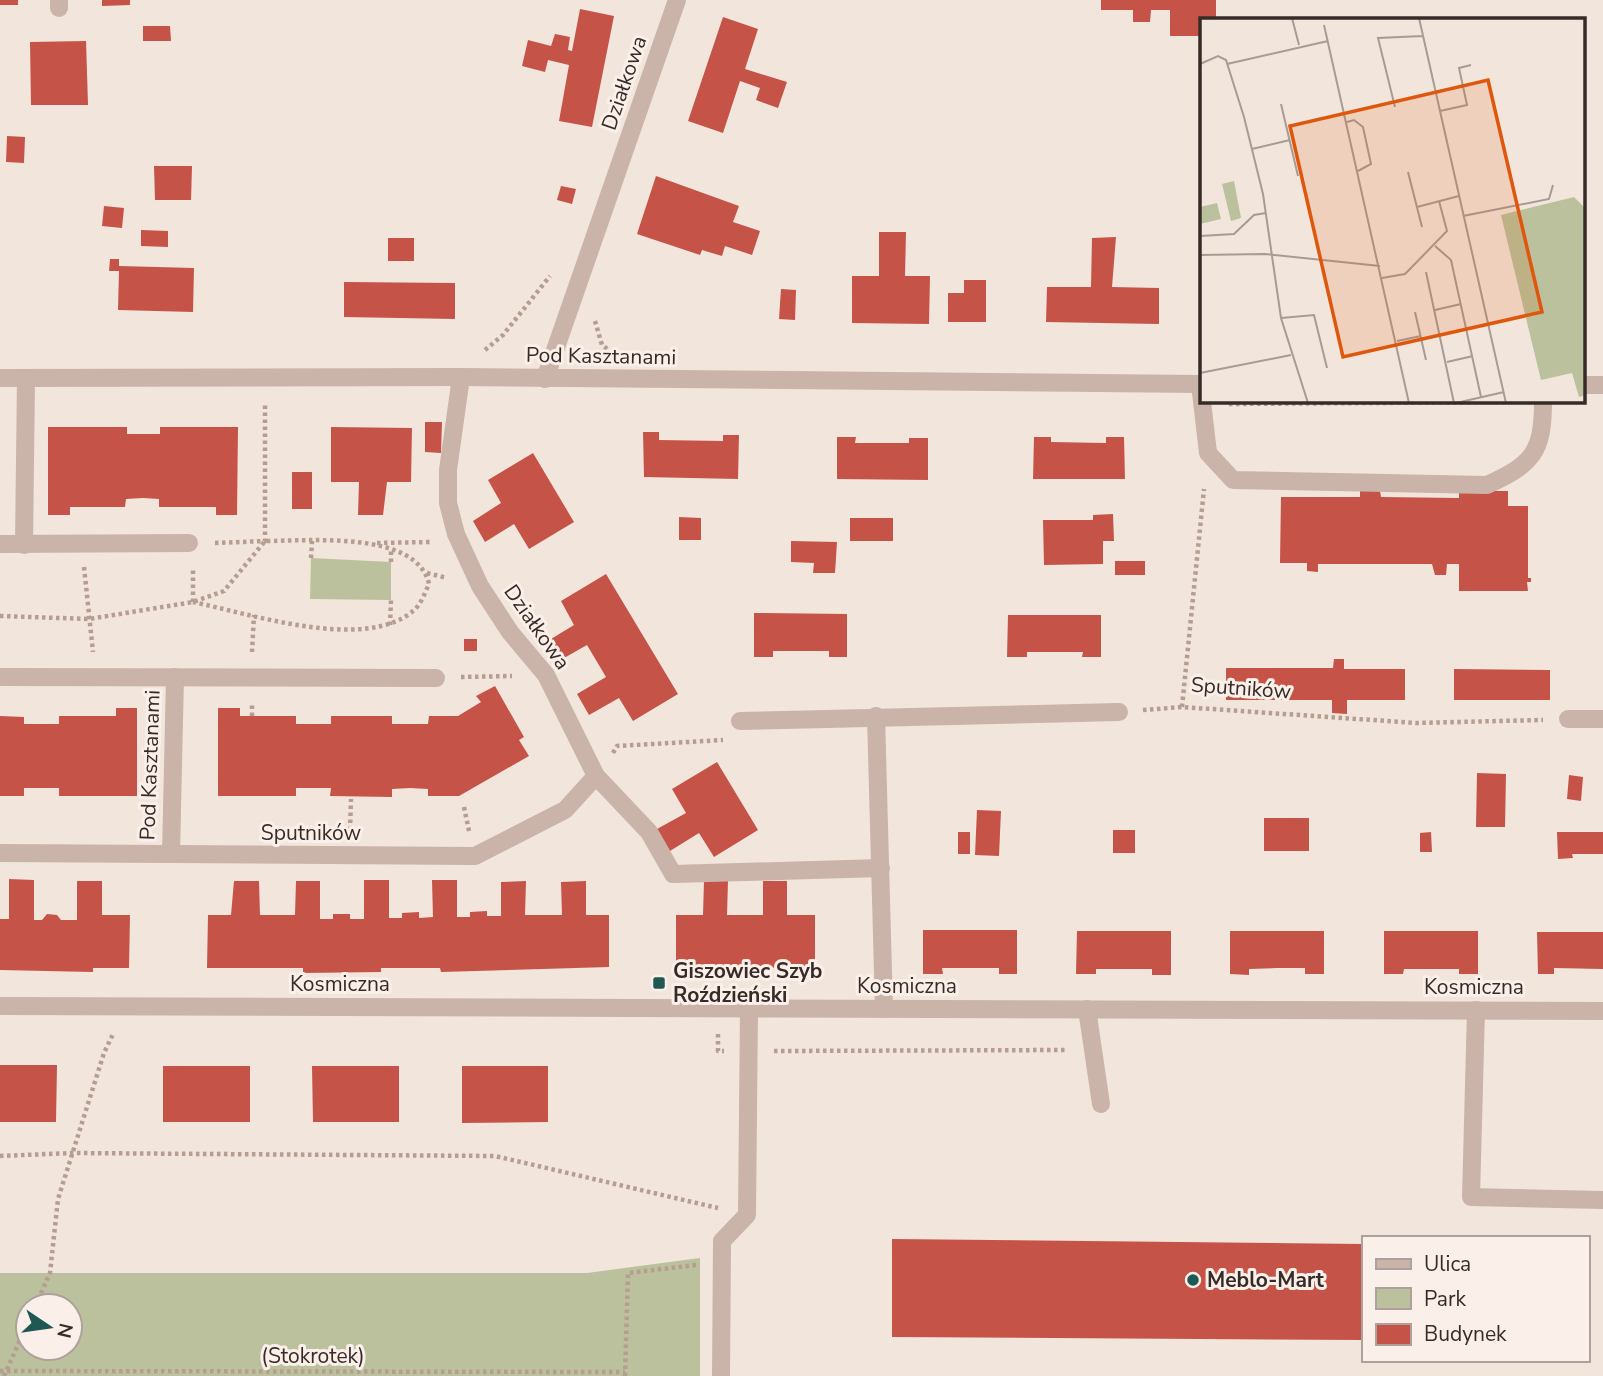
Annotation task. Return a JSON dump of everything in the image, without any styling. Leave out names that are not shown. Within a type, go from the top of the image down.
[{"type":"street","name":"Działkowa","points":[[545,379],[677,0]]},
{"type":"street","name":"Działkowa","points":[[461,377],[448,470],[448,503],[456,534],[481,586],[502,621],[545,675],[596,776],[649,832],[673,874],[881,868]]},
{"type":"street","name":"Pod Kasztanami","points":[[0,378],[461,377],[1200,384]]},
{"type":"street","points":[[24,545],[26,379]]},
{"type":"street","points":[[1203,402],[1208,453],[1233,480],[1487,485],[1522,469],[1543,434],[1543,402]]},
{"type":"street","points":[[0,544],[83,546],[192,543]]},
{"type":"street","points":[[0,677],[436,678]]},
{"type":"street","name":"Pod Kasztanami","points":[[170,854],[175,677]]},
{"type":"street","points":[[740,721],[1119,712]]},
{"type":"street","points":[[876,716],[884,1009]]},
{"type":"street","points":[[1568,719],[1603,719]]},
{"type":"street","name":"Sputników","points":[[0,853],[475,856],[565,810],[596,776]]},
{"type":"street","name":"Kosmiczna","points":[[0,1006],[1603,1011]]},
{"type":"street","points":[[722,1376],[722,1241],[747,1215],[749,1008]]},
{"type":"street","points":[[1087,1009],[1101,1104]]},
{"type":"street","points":[[1476,1010],[1471,1197],[1603,1200]]},
{"type":"path","points":[[476,358],[503,335],[554,270]]},
{"type":"path","points":[[595,317],[601,345],[622,356]]},
{"type":"path","points":[[0,616],[89,619],[193,602],[224,591],[265,541],[265,396]]},
{"type":"path","points":[[1182,707],[1208,453]]},
{"type":"path","points":[[193,602],[192,543],[312,541],[426,544],[456,534]]},
{"type":"path","points":[[311,558],[312,541]]},
{"type":"path","points":[[193,602],[342,632],[390,626],[416,610],[429,583],[427,573],[401,552],[372,542]]},
{"type":"path","points":[[83,546],[89,619],[93,634],[93,660]]},
{"type":"path","points":[[391,549],[391,562]]},
{"type":"path","points":[[390,626],[391,600]]},
{"type":"path","points":[[436,678],[545,675]]},
{"type":"path","name":"Sputników","points":[[1119,712],[1182,707],[1416,723],[1568,719]]},
{"type":"path","points":[[596,776],[617,747],[724,740],[740,721]]},
{"type":"path","points":[[41,1292],[50,1273],[58,1199],[104,1053],[127,1006]]},
{"type":"path","points":[[0,1156],[72,1153],[495,1156],[747,1215]]},
{"type":"path","points":[[625,1374],[628,1273],[721,1262]]},
{"type":"path","points":[[3,1373],[14,1351]]},
{"type":"path","name":"(Stokrotek)","points":[[3,1373],[625,1374]]},
{"type":"green space","points":[[311,558],[391,562],[391,600],[310,599]]},
{"type":"green space","points":[[700,1258],[700,1376],[0,1376],[0,1273],[587,1273]]},
{"type":"building","points":[[0,0],[18,0],[18,5],[0,5]]},
{"type":"building","points":[[102,0],[130,0],[130,5],[102,6]]},
{"type":"building","points":[[1101,0],[1216,0],[1216,18],[1200,18],[1200,36],[1170,36],[1170,10],[1151,10],[1150,22],[1133,22],[1133,10],[1101,10]]},
{"type":"building","points":[[580,9],[614,16],[592,127],[559,121],[569,65],[548,60],[545,72],[522,66],[528,40],[551,46],[555,34],[570,37],[568,50],[572,51]]},
{"type":"building","points":[[723,17],[758,29],[745,69],[787,82],[778,108],[756,100],[760,88],[740,81],[723,133],[688,121]]},
{"type":"building","points":[[143,26],[170,26],[171,41],[143,41]]},
{"type":"building","points":[[86,41],[88,105],[31,105],[30,42]]},
{"type":"building","points":[[7,136],[25,137],[24,163],[6,162]]},
{"type":"building","points":[[154,166],[192,166],[191,200],[155,200]]},
{"type":"building","points":[[656,176],[739,206],[733,222],[760,231],[752,255],[725,246],[722,256],[702,250],[700,255],[637,234]]},
{"type":"building","points":[[561,186],[576,189],[572,204],[557,200]]},
{"type":"building","points":[[104,206],[124,208],[122,228],[102,226]]},
{"type":"building","points":[[141,230],[168,231],[168,247],[141,246]]},
{"type":"building","points":[[879,232],[906,232],[905,276],[930,276],[929,324],[852,323],[852,276],[879,276]]},
{"type":"building","points":[[1116,237],[1112,287],[1159,288],[1159,324],[1046,322],[1047,287],[1091,287],[1092,238]]},
{"type":"building","points":[[388,238],[414,238],[414,261],[388,261]]},
{"type":"building","points":[[110,259],[119,259],[119,266],[194,268],[193,312],[118,310],[119,271],[109,271]]},
{"type":"building","points":[[964,280],[986,280],[986,322],[948,322],[948,293],[964,293]]},
{"type":"building","points":[[344,282],[455,283],[455,319],[344,317]]},
{"type":"building","points":[[781,289],[796,290],[795,320],[779,319]]},
{"type":"building","points":[[425,422],[442,422],[441,453],[425,452]]},
{"type":"building","points":[[48,427],[127,427],[127,434],[160,434],[160,427],[238,427],[237,515],[216,515],[216,507],[159,507],[159,499],[143,498],[126,499],[125,507],[70,507],[70,515],[48,515]]},
{"type":"building","points":[[331,427],[412,428],[411,482],[387,482],[383,515],[358,515],[359,482],[331,482]]},
{"type":"building","points":[[643,432],[659,432],[659,440],[723,441],[723,435],[739,435],[738,479],[644,477]]},
{"type":"building","points":[[837,437],[856,437],[855,443],[909,443],[909,438],[928,438],[928,480],[837,479]]},
{"type":"building","points":[[1034,437],[1051,437],[1051,442],[1106,443],[1106,437],[1124,437],[1125,479],[1033,479]]},
{"type":"building","points":[[533,453],[574,522],[529,549],[514,524],[485,542],[473,521],[501,503],[488,480]]},
{"type":"building","points":[[292,472],[312,472],[312,509],[292,509]]},
{"type":"building","points":[[1360,491],[1380,491],[1381,497],[1459,498],[1459,491],[1508,491],[1508,506],[1528,506],[1528,578],[1531,578],[1531,582],[1527,582],[1528,591],[1459,591],[1459,564],[1447,564],[1446,575],[1435,575],[1432,564],[1318,564],[1318,572],[1307,571],[1307,563],[1280,563],[1281,497],[1360,497]]},
{"type":"building","points":[[1113,514],[1114,541],[1103,541],[1103,564],[1044,565],[1043,520],[1093,520],[1093,515]]},
{"type":"building","points":[[679,517],[701,518],[701,540],[679,540]]},
{"type":"building","points":[[850,518],[893,518],[893,541],[850,541]]},
{"type":"building","points":[[791,541],[837,542],[835,573],[813,573],[814,563],[791,562]]},
{"type":"building","points":[[1115,561],[1145,561],[1145,575],[1115,575]]},
{"type":"building","points":[[606,574],[678,694],[633,721],[619,698],[589,715],[577,694],[606,677],[587,645],[557,662],[546,642],[574,625],[561,601]]},
{"type":"building","points":[[754,613],[847,614],[847,657],[829,657],[829,651],[773,651],[773,657],[754,657]]},
{"type":"building","points":[[1008,615],[1101,615],[1101,657],[1082,657],[1083,652],[1027,652],[1027,657],[1007,657]]},
{"type":"building","points":[[464,639],[477,639],[477,651],[464,651]]},
{"type":"building","points":[[1334,659],[1344,659],[1344,669],[1405,669],[1405,700],[1347,700],[1347,714],[1332,713],[1332,700],[1226,700],[1226,668],[1333,668]]},
{"type":"building","points":[[1454,669],[1550,670],[1550,700],[1454,700]]},
{"type":"building","points":[[495,686],[524,737],[519,740],[529,756],[459,796],[428,796],[428,789],[410,788],[392,789],[392,797],[330,796],[331,788],[296,788],[296,796],[218,796],[218,708],[240,708],[240,716],[296,716],[296,724],[331,724],[331,716],[392,716],[392,724],[428,724],[429,716],[458,716],[481,702],[476,696]]},
{"type":"building","points":[[116,708],[137,708],[137,796],[59,796],[59,788],[24,788],[24,796],[0,796],[0,716],[24,717],[24,724],[59,724],[59,716],[116,716]]},
{"type":"building","points":[[717,762],[758,830],[714,857],[699,833],[670,851],[657,829],[686,813],[672,789]]},
{"type":"building","points":[[1477,773],[1506,774],[1505,827],[1476,827]]},
{"type":"building","points":[[1569,775],[1583,777],[1581,801],[1567,799]]},
{"type":"building","points":[[977,810],[1001,811],[999,856],[975,855]]},
{"type":"building","points":[[1264,818],[1309,818],[1309,851],[1264,851]]},
{"type":"building","points":[[1113,830],[1135,830],[1135,853],[1113,853]]},
{"type":"building","points":[[958,832],[970,832],[970,854],[958,854]]},
{"type":"building","points":[[1431,832],[1432,852],[1420,852],[1420,833]]},
{"type":"building","points":[[1557,832],[1603,832],[1603,854],[1572,854],[1573,858],[1558,859]]},
{"type":"building","points":[[9,879],[34,880],[34,920],[42,920],[47,914],[57,915],[61,920],[77,920],[77,881],[102,881],[102,915],[130,915],[129,968],[93,968],[93,972],[0,970],[0,919],[9,919]]},
{"type":"building","points":[[364,880],[389,880],[389,918],[402,918],[402,913],[419,912],[419,918],[433,917],[432,880],[457,880],[457,917],[470,917],[470,912],[487,911],[487,916],[501,916],[501,882],[526,881],[525,915],[562,915],[561,882],[586,881],[586,915],[609,915],[609,967],[441,972],[440,968],[381,968],[381,972],[303,973],[303,968],[207,968],[208,915],[231,915],[234,881],[259,881],[260,915],[295,915],[296,881],[320,881],[320,919],[333,919],[333,914],[350,914],[350,919],[364,919]]},
{"type":"building","points":[[704,881],[728,881],[727,915],[763,915],[763,881],[787,881],[787,915],[815,915],[815,968],[676,967],[676,915],[703,915]]},
{"type":"building","points":[[923,930],[1017,930],[1017,974],[999,974],[999,968],[942,968],[943,974],[923,974]]},
{"type":"building","points":[[1077,931],[1171,931],[1171,975],[1152,975],[1152,969],[1096,969],[1096,974],[1076,974]]},
{"type":"building","points":[[1230,931],[1324,931],[1324,974],[1305,974],[1305,968],[1277,968],[1249,969],[1249,975],[1230,974]]},
{"type":"building","points":[[1384,931],[1478,931],[1478,974],[1459,974],[1459,969],[1404,969],[1403,974],[1384,974]]},
{"type":"building","points":[[1537,932],[1603,932],[1603,969],[1554,968],[1554,974],[1538,974]]},
{"type":"building","points":[[0,1065],[57,1065],[56,1122],[0,1122]]},
{"type":"building","points":[[163,1066],[250,1066],[250,1122],[163,1122]]},
{"type":"building","points":[[312,1066],[399,1066],[399,1122],[313,1122]]},
{"type":"building","points":[[462,1066],[548,1066],[548,1122],[462,1123]]},
{"type":"building","points":[[892,1239],[1362,1244],[1362,1340],[892,1337]]},
{"type":"place","name":"Giszowiec Szyb Roździeński","points":[[659,983]]},
{"type":"place","name":"Meblo-Mart","points":[[1193,1280]]}]
